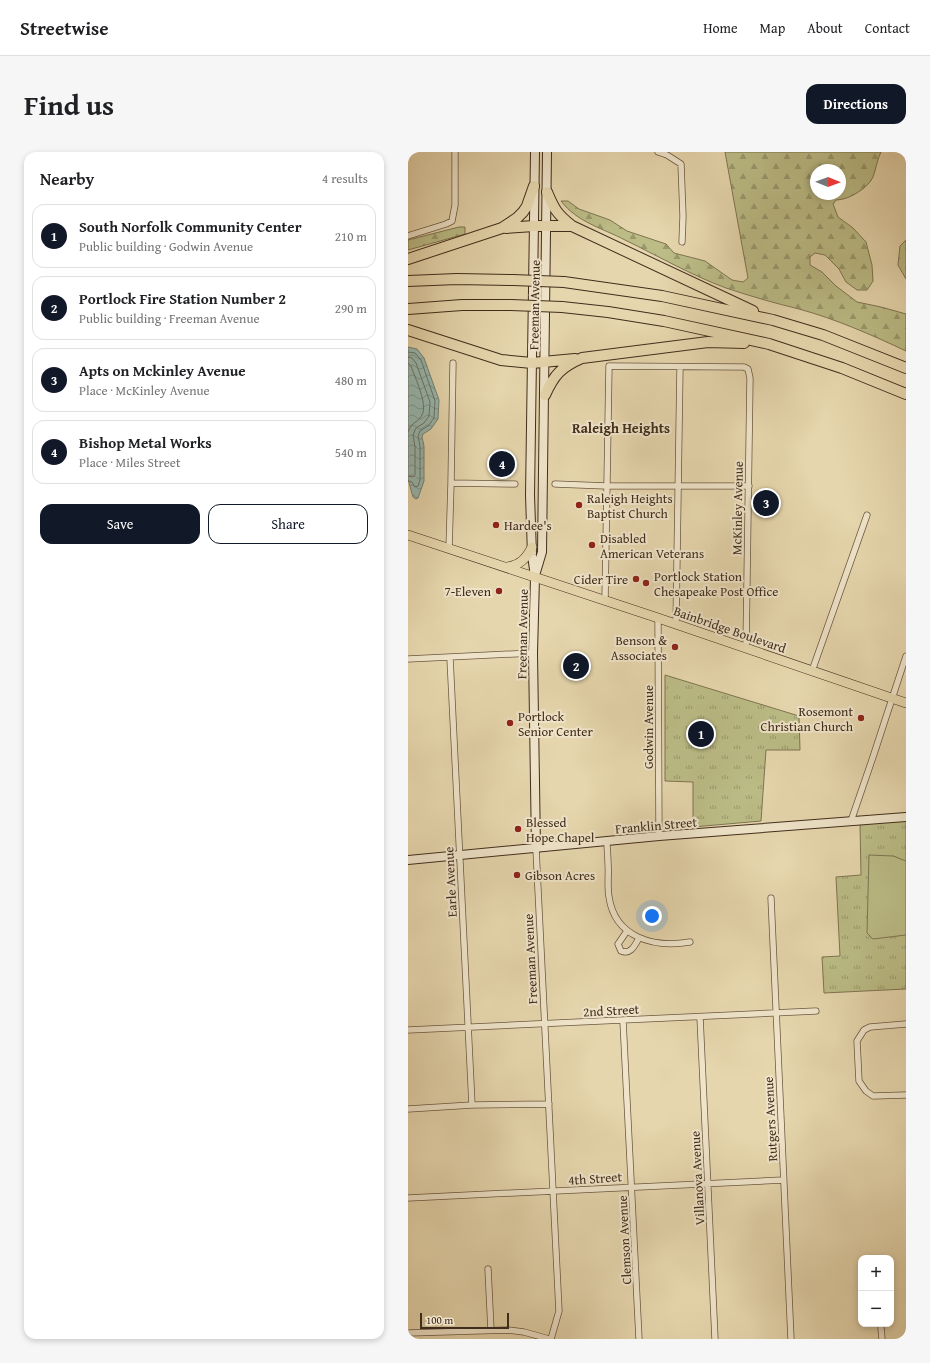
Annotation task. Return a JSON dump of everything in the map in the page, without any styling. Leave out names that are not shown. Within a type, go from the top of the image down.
[{"type":"highway","points":[[502,228],[523,212],[527,206],[534,186]]},
{"type":"highway","points":[[547,192],[553,208],[572,226],[773,320]]},
{"type":"highway","points":[[408,259],[502,228],[572,226]]},
{"type":"highway","points":[[408,281],[457,279],[564,282],[662,296],[773,320],[823,335],[906,368]]},
{"type":"highway","points":[[408,309],[462,305],[562,307],[664,320],[780,347],[842,368],[906,394]]},
{"type":"highway","points":[[408,330],[502,360],[532,363],[708,342],[736,342],[780,347]]},
{"type":"highway","points":[[544,395],[557,374],[565,366],[582,358]]},
{"type":"main road","name":"Bainbridge Boulevard","points":[[408,536],[535,576],[906,703]]},
{"type":"main road","points":[[506,567],[514,566],[522,562],[532,546]]},
{"type":"street","points":[[408,236],[452,221],[455,205],[455,152]]},
{"type":"street","name":"Freeman Avenue","points":[[535,152],[530,495],[535,576],[533,653],[536,848],[546,1024],[559,1311],[550,1339]]},
{"type":"street","name":"Freeman Avenue","points":[[535,576],[542,552],[548,152]]},
{"type":"street","points":[[658,152],[667,155],[681,164],[683,216],[682,242]]},
{"type":"street","points":[[449,549],[452,483],[453,363]]},
{"type":"street","points":[[605,601],[610,366],[680,367],[676,624]]},
{"type":"street","name":"McKinley Avenue","points":[[680,367],[738,367],[748,369],[750,378],[746,648]]},
{"type":"street","points":[[452,483],[515,484]]},
{"type":"street","points":[[555,484],[607,486],[748,486]]},
{"type":"street","points":[[812,671],[867,515]]},
{"type":"street","name":"Godwin Avenue","points":[[658,618],[659,836]]},
{"type":"street","points":[[408,659],[533,653]]},
{"type":"street","points":[[851,821],[906,656]]},
{"type":"street","name":"Earle Avenue","points":[[450,658],[472,1105]]},
{"type":"street","name":"Franklin Street","points":[[408,860],[659,836],[906,817]]},
{"type":"street","points":[[607,842],[609,897],[615,916],[620,924],[627,931],[639,938],[656,943],[668,944],[690,942]]},
{"type":"street","name":"Rutgers Avenue","points":[[771,898],[791,1339]]},
{"type":"street","points":[[627,931],[618,944],[621,951],[627,952],[631,950],[639,938]]},
{"type":"street","name":"2nd Street","points":[[408,1030],[816,1011]]},
{"type":"street","name":"Villanova Avenue","points":[[700,1017],[715,1339]]},
{"type":"street","name":"Clemson Avenue","points":[[623,1021],[639,1339]]},
{"type":"street","points":[[906,1024],[870,1027],[864,1030],[857,1041],[859,1081],[866,1091],[873,1096],[906,1095]]},
{"type":"street","points":[[408,1109],[472,1105],[549,1104]]},
{"type":"street","name":"4th Street","points":[[408,1198],[553,1192],[632,1186],[783,1180]]},
{"type":"street","points":[[488,1269],[491,1330]]},
{"type":"street","points":[[881,1328],[882,1339]]},
{"type":"street","points":[[408,1333],[508,1330],[524,1332],[550,1339]]},
{"type":"green space","points":[[725,152],[881,152],[871,181],[858,193],[847,198],[846,164],[810,164],[810,200],[836,200],[833,204],[838,217],[853,228],[866,242],[872,265],[873,281],[867,290],[857,290],[846,282],[839,269],[825,255],[815,253],[810,257],[810,265],[822,272],[836,286],[857,302],[906,314],[906,351],[840,322],[735,291],[700,277],[590,224],[567,208],[561,201],[568,201],[579,209],[610,220],[627,231],[666,244],[674,253],[705,261],[732,280],[743,282],[748,278]]},
{"type":"green space","points":[[459,227],[465,227],[465,234],[408,250],[408,240]]},
{"type":"green space","points":[[906,240],[906,279],[898,265],[900,246]]},
{"type":"green space","points":[[665,675],[799,716],[800,750],[766,750],[761,821],[693,827],[693,782],[665,781]]},
{"type":"green space","points":[[906,821],[906,989],[824,993],[822,957],[840,956],[836,877],[861,875],[860,824]]},
{"type":"green space","points":[[869,855],[893,856],[906,861],[906,935],[873,939],[867,933]]},
{"type":"water","points":[[408,347],[417,349],[424,358],[439,400],[438,419],[431,429],[423,434],[422,437],[424,446],[424,481],[418,498],[416,499],[413,497],[408,479]]},
{"type":"place","name":"Bishop Metal Works","points":[[502,464]]},
{"type":"place","name":"Apts on Mckinley Avenue","points":[[766,503]]},
{"type":"place","name":"Raleigh Heights Baptist Church","points":[[579,505]]},
{"type":"place","name":"Hardee's","points":[[496,525]]},
{"type":"place","name":"Disabled American Veterans","points":[[592,545]]},
{"type":"place","name":"Cider Tire","points":[[636,579]]},
{"type":"place","name":"Portlock Station Chesapeake Post Office","points":[[646,583]]},
{"type":"place","name":"7-Eleven","points":[[499,591]]},
{"type":"place","name":"Benson & Associates","points":[[675,647]]},
{"type":"place","name":"Portlock Fire Station Number 2","points":[[576,666]]},
{"type":"place","name":"Rosemont Christian Church","points":[[861,718]]},
{"type":"place","name":"Portlock Senior Center","points":[[510,723]]},
{"type":"place","name":"South Norfolk Community Center","points":[[701,734]]},
{"type":"place","name":"Blessed Hope Chapel","points":[[518,829]]},
{"type":"place","name":"Gibson Acres","points":[[517,875]]},
{"type":"district","name":"Raleigh Heights","points":[[621,428]]}]
